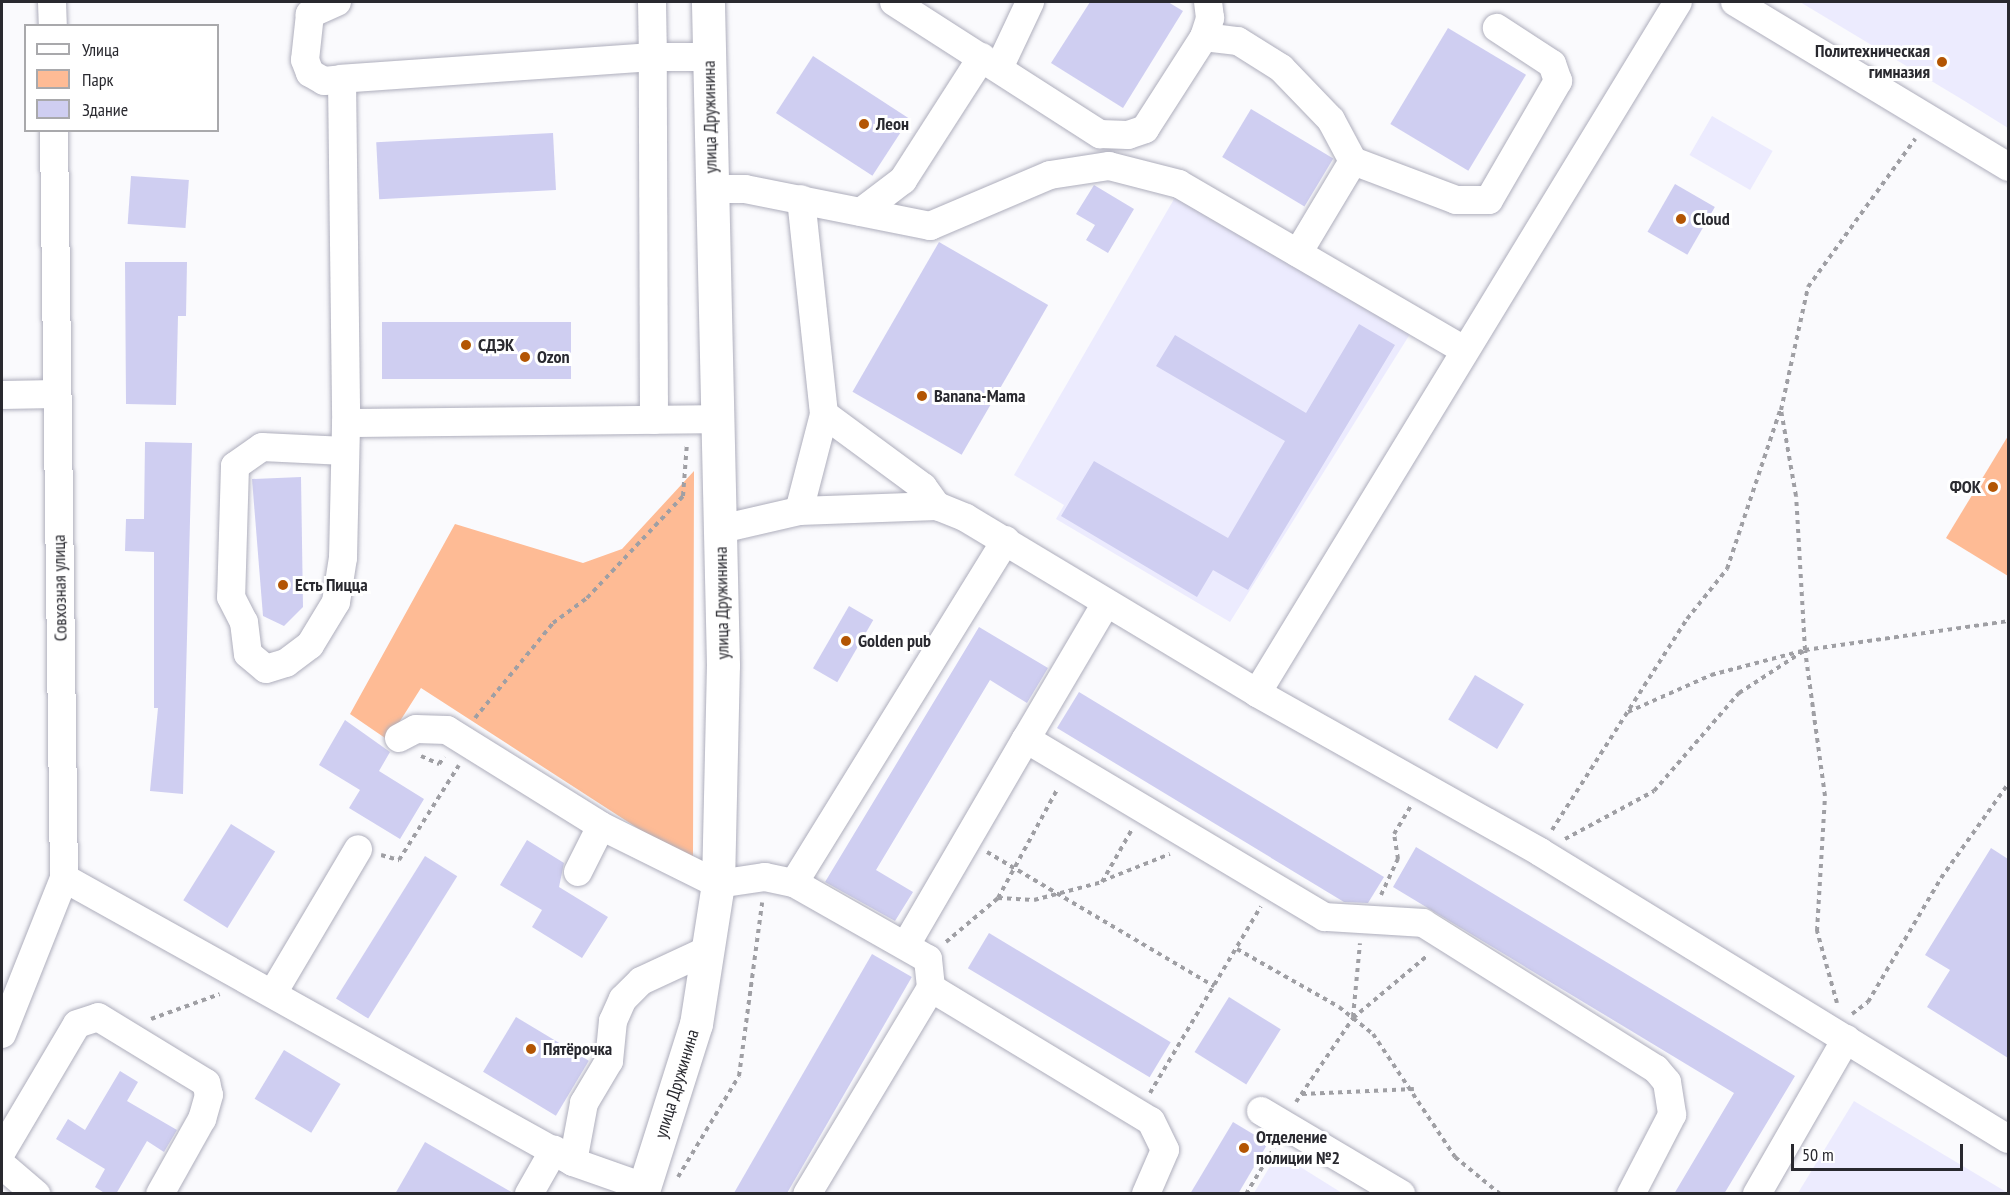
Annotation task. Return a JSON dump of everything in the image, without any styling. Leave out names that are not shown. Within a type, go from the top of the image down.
[{"type":"main road","name":"улица Дружинина","points":[[653,1188],[696,1024],[710,949],[718,884],[721,529],[703,419],[711,189],[708,2]]},
{"type":"street","points":[[52,2],[53,24]]},
{"type":"street","points":[[337,2],[310,14],[305,60],[310,73],[324,81],[653,57],[709,57]]},
{"type":"street","points":[[652,2],[654,420]]},
{"type":"street","points":[[894,2],[1100,134],[1128,135],[1145,129],[1204,37],[1210,18],[1208,2]]},
{"type":"street","points":[[861,212],[903,180],[991,63],[1030,2]]},
{"type":"street","points":[[1257,693],[1463,349],[1678,2]]},
{"type":"street","points":[[1735,2],[2008,167]]},
{"type":"street","points":[[1204,37],[1238,41],[1281,68],[1331,120],[1353,160],[1456,200],[1489,200],[1558,81],[1552,64],[1497,28]]},
{"type":"street","points":[[342,80],[346,423],[343,558],[336,602],[310,645],[286,663],[266,669],[248,654],[244,622],[231,597],[235,466],[262,447],[345,451]]},
{"type":"street","name":"Совхозная улица","points":[[2,1034],[64,878],[54,132]]},
{"type":"street","points":[[1298,253],[1353,160]]},
{"type":"street","points":[[711,189],[801,199],[930,226],[1050,175],[1109,166],[1179,184],[1463,349]]},
{"type":"street","points":[[799,511],[824,414],[801,199]]},
{"type":"street","points":[[2,395],[57,394]]},
{"type":"street","points":[[824,414],[923,487],[937,506],[1006,540],[1257,693],[1540,852],[1839,1030],[2008,1138]]},
{"type":"street","points":[[346,423],[703,419]]},
{"type":"street","points":[[721,529],[799,511],[937,506]]},
{"type":"street","points":[[794,883],[1006,540]]},
{"type":"street","points":[[917,952],[967,841],[1106,603]]},
{"type":"street","points":[[406,745],[436,728],[466,740],[601,826],[718,884],[765,877],[794,883],[917,952],[931,988],[1138,1113],[1161,1135],[1165,1150],[1146,1194]]},
{"type":"street","points":[[1026,739],[1198,839],[1325,917],[1412,920],[1449,938],[1656,1070],[1667,1082],[1672,1099],[1668,1132],[1631,1194]]},
{"type":"street","points":[[578,872],[601,826]]},
{"type":"street","points":[[263,988],[358,849]]},
{"type":"street","points":[[64,878],[564,1156],[653,1188]]},
{"type":"street","points":[[529,1194],[564,1156],[584,1103],[609,1061],[613,1021],[623,999],[641,981],[710,949]]},
{"type":"street","points":[[807,1194],[931,988]]},
{"type":"street","points":[[2,1151],[77,1024],[98,1017],[197,1074],[209,1095],[160,1194]]},
{"type":"street","points":[[1757,1194],[1839,1030]]},
{"type":"street","points":[[1277,1120],[1401,1194]]},
{"type":"street","points":[[2,1165],[36,1194]]},
{"type":"path","points":[[1540,852],[1687,619],[1726,569],[1781,410],[1808,287],[1930,120]]},
{"type":"path","points":[[1781,410],[1796,496],[1805,650],[1825,796],[1817,931],[1839,1030]]},
{"type":"path","points":[[358,849],[399,860],[466,740],[553,623],[587,598],[683,496],[703,419]]},
{"type":"path","points":[[1626,713],[1711,675],[1805,650],[2008,621]]},
{"type":"path","points":[[1540,852],[1654,791],[1739,693],[1805,650]]},
{"type":"path","points":[[406,745],[439,764],[466,740]]},
{"type":"path","points":[[917,952],[998,898],[1072,764]]},
{"type":"path","points":[[1839,1030],[1868,1002],[1941,878],[2008,784]]},
{"type":"path","points":[[1353,1018],[1360,941],[1398,859],[1394,834],[1425,786]]},
{"type":"path","points":[[1102,882],[1145,808]]},
{"type":"path","points":[[998,898],[1058,894],[1102,882],[1198,839]]},
{"type":"path","points":[[967,841],[1214,986]]},
{"type":"path","points":[[653,1188],[739,1076],[765,877]]},
{"type":"path","points":[[1138,1113],[1274,885]]},
{"type":"path","points":[[1246,1194],[1277,1120],[1301,1094],[1353,1018],[1449,938]]},
{"type":"path","points":[[1237,949],[1353,1018],[1373,1034],[1414,1089],[1455,1157],[1500,1194]]},
{"type":"path","points":[[122,1030],[263,988]]},
{"type":"path","points":[[1301,1094],[1414,1089]]},
{"type":"shaded area","name":"Политехническая гимназия","points":[[1800,2],[2008,2],[2008,128],[1963,100]]},
{"type":"shaded area","points":[[1712,116],[1773,151],[1750,190],[1690,155]]},
{"type":"shaded area","points":[[1177,194],[1410,334],[1230,622],[1056,519],[1064,505],[1014,475]]},
{"type":"shaded area","points":[[1854,1101],[2008,1193],[1798,1193]]},
{"type":"shaded area","points":[[1278,1153],[1342,1193],[1254,1193]]},
{"type":"green space","name":"ФОК","points":[[2008,436],[2008,576],[1946,538]]},
{"type":"green space","points":[[694,471],[693,864],[421,688],[388,740],[350,714],[455,524],[583,563],[622,549]]},
{"type":"building","points":[[1090,2],[1168,2],[1183,11],[1123,108],[1051,63]]},
{"type":"building","points":[[1448,28],[1526,75],[1468,171],[1390,124]]},
{"type":"building","points":[[813,56],[909,119],[872,176],[776,113]]},
{"type":"building","points":[[1251,109],[1333,158],[1304,206],[1222,157]]},
{"type":"building","points":[[553,133],[556,190],[379,199],[376,142]]},
{"type":"building","points":[[131,176],[189,180],[186,228],[128,224]]},
{"type":"building","name":"Cloud","points":[[1675,184],[1715,207],[1687,255],[1648,232]]},
{"type":"building","points":[[1094,185],[1134,209],[1108,253],[1086,240],[1095,225],[1076,214]]},
{"type":"building","points":[[939,242],[1048,305],[962,455],[852,392]]},
{"type":"building","points":[[125,262],[187,262],[186,316],[178,316],[176,405],[126,404]]},
{"type":"building","points":[[382,322],[571,322],[571,379],[382,379]]},
{"type":"building","points":[[1359,324],[1395,345],[1248,590],[1213,570],[1197,597],[1061,516],[1094,461],[1228,538],[1285,441],[1156,366],[1175,335],[1306,413]]},
{"type":"building","points":[[145,442],[192,443],[183,794],[150,791],[158,708],[154,708],[154,552],[125,551],[126,519],[144,519]]},
{"type":"building","points":[[301,477],[303,607],[284,626],[263,616],[252,479]]},
{"type":"building","points":[[849,606],[873,620],[837,682],[813,668]]},
{"type":"building","points":[[979,627],[1048,668],[1027,703],[990,680],[876,870],[913,892],[895,921],[825,882]]},
{"type":"building","points":[[1475,675],[1524,704],[1497,749],[1448,720]]},
{"type":"building","points":[[1079,692],[1384,877],[1368,903],[1344,902],[1057,728]]},
{"type":"building","points":[[345,720],[390,752],[379,771],[424,799],[400,839],[349,808],[360,790],[319,765]]},
{"type":"building","points":[[231,824],[275,852],[227,928],[183,900]]},
{"type":"building","points":[[527,840],[564,863],[559,887],[608,917],[582,958],[532,927],[542,910],[500,885]]},
{"type":"building","points":[[1416,847],[1795,1076],[1724,1194],[1674,1194],[1734,1093],[1393,887]]},
{"type":"building","points":[[1991,848],[2008,859],[2008,1058],[1927,1007],[1950,970],[1925,955]]},
{"type":"building","points":[[425,856],[457,876],[368,1019],[336,998]]},
{"type":"building","points":[[989,933],[1171,1042],[1150,1077],[968,968]]},
{"type":"building","points":[[872,954],[912,977],[787,1194],[733,1194]]},
{"type":"building","points":[[1229,997],[1281,1029],[1246,1084],[1195,1052]]},
{"type":"building","points":[[516,1017],[589,1061],[556,1116],[483,1072]]},
{"type":"building","points":[[284,1050],[341,1084],[311,1133],[255,1099]]},
{"type":"building","points":[[120,1071],[138,1082],[127,1101],[177,1130],[164,1152],[147,1141],[116,1194],[106,1194],[95,1187],[105,1169],[56,1139],[68,1119],[85,1130]]},
{"type":"building","points":[[1233,1122],[1268,1143],[1238,1194],[1190,1194]]},
{"type":"building","points":[[425,1142],[513,1193],[513,1194],[395,1194]]},
{"type":"place","name":"Политехническая гимназия","points":[[1942,62]]},
{"type":"place","name":"Леон","points":[[864,124]]},
{"type":"place","name":"Cloud","points":[[1681,219]]},
{"type":"place","name":"СДЭК","points":[[466,345]]},
{"type":"place","name":"Ozon","points":[[525,357]]},
{"type":"place","name":"Banana-Mama","points":[[922,396]]},
{"type":"place","name":"ФОК","points":[[1993,487]]},
{"type":"place","name":"Есть Пицца","points":[[283,585]]},
{"type":"place","name":"Golden pub","points":[[846,641]]},
{"type":"place","name":"Пятёрочка","points":[[531,1049]]},
{"type":"place","name":"Отделение полиции №2","points":[[1244,1148]]}]
